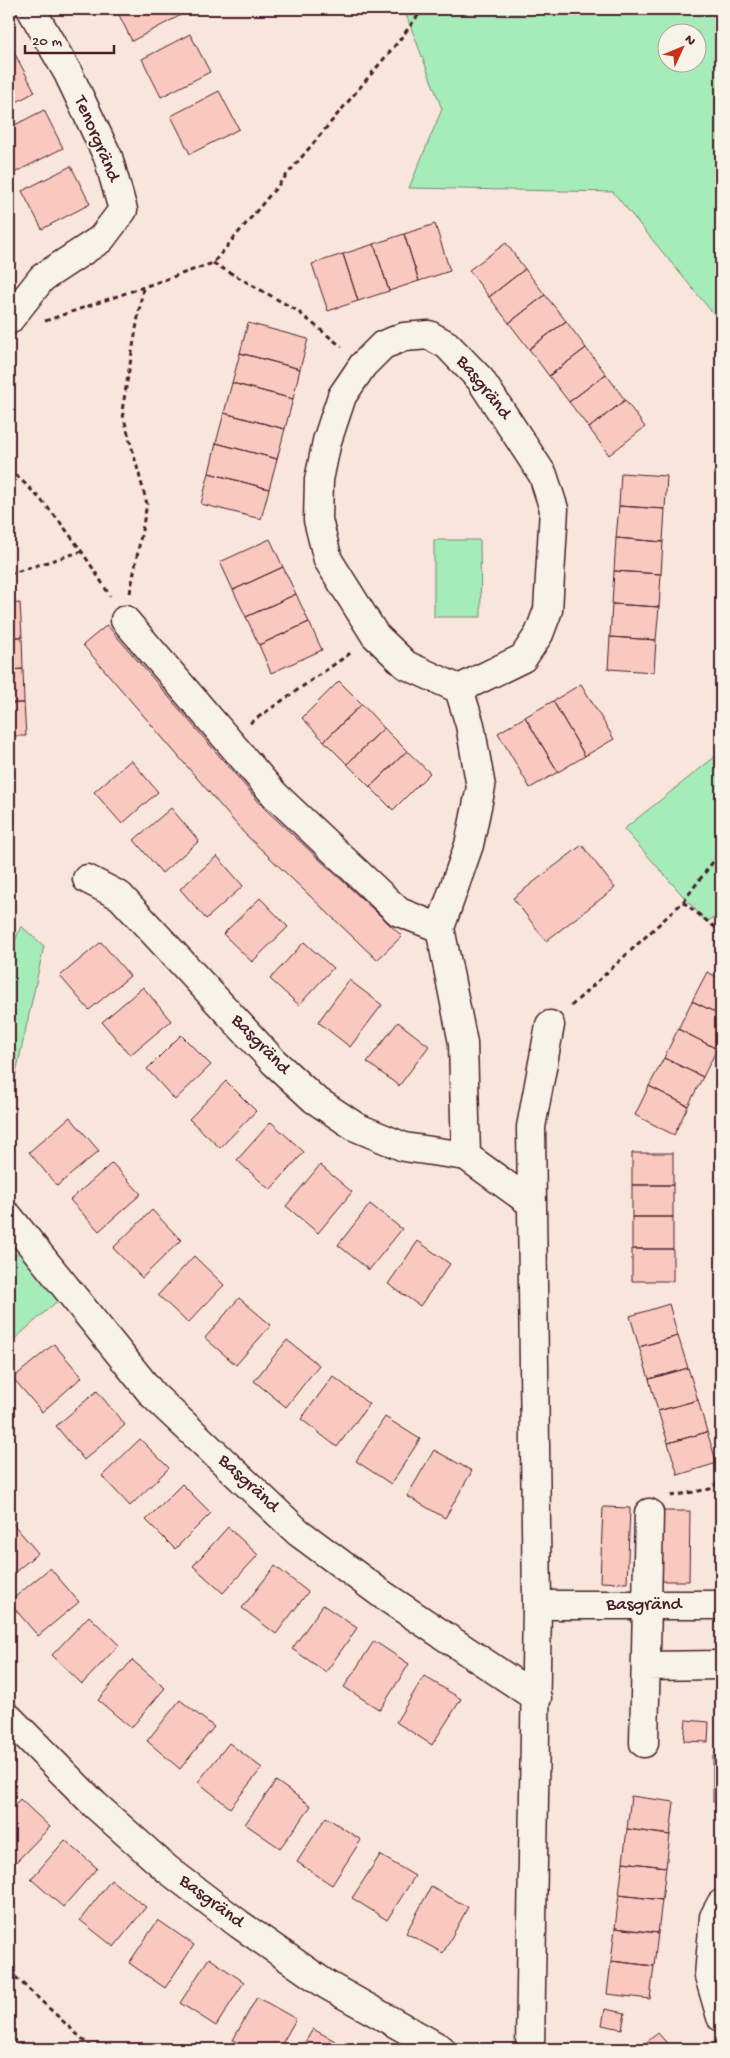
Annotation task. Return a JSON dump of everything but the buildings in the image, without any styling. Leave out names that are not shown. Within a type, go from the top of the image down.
[{"type":"street","name":"Tenorgränd","points":[[9,320],[42,278],[101,239],[123,210],[108,157],[68,73],[31,9]]},
{"type":"street","name":"Basgränd","points":[[429,335],[447,345],[480,379],[512,425],[543,475],[554,509],[548,610],[539,634],[523,658],[459,689],[406,665],[375,635],[328,560],[318,520],[319,480],[327,441],[342,396],[363,365],[383,345],[404,337],[429,335]]},
{"type":"street","points":[[125,620],[276,795],[399,912],[440,928]]},
{"type":"street","points":[[459,689],[470,726],[481,787],[469,846],[440,928],[463,1043],[466,1156]]},
{"type":"street","name":"Basgränd","points":[[87,879],[120,896],[274,1062],[314,1099],[356,1127],[404,1147],[466,1156],[531,1203]]},
{"type":"street","points":[[530,2049],[537,1698],[531,1127],[550,1025]]},
{"type":"street","name":"Basgränd","points":[[9,1217],[153,1395],[298,1532],[383,1595],[537,1698]]},
{"type":"street","points":[[644,1743],[649,1513]]},
{"type":"street","name":"Basgränd","points":[[537,1605],[721,1605]]},
{"type":"street","points":[[646,1666],[721,1665]]},
{"type":"street","name":"Basgränd","points":[[9,1718],[94,1804],[167,1869],[239,1924],[327,1985],[441,2049]]},
{"type":"street","points":[[721,1904],[714,1917],[709,1976],[721,2017]]},
{"type":"path","points":[[37,324],[213,263],[398,42],[423,9]]},
{"type":"path","points":[[213,263],[296,310],[363,365]]},
{"type":"path","points":[[125,620],[147,504],[122,411],[144,287]]},
{"type":"path","points":[[9,469],[33,490],[83,551],[125,620]]},
{"type":"path","points":[[9,574],[83,551]]},
{"type":"path","points":[[228,739],[375,635]]},
{"type":"path","points":[[550,1025],[683,902],[721,851]]},
{"type":"path","points":[[683,902],[721,932]]},
{"type":"path","points":[[649,1513],[662,1498],[710,1489],[721,1480]]},
{"type":"path","points":[[9,1971],[93,2049]]},
{"type":"green space","points":[[404,9],[721,9],[721,323],[613,192],[409,188],[442,109]]},
{"type":"green space","points":[[434,540],[480,540],[481,617],[434,617]]},
{"type":"green space","points":[[721,752],[721,914],[706,922],[624,829]]},
{"type":"green space","points":[[21,926],[44,946],[9,1105],[9,956]]},
{"type":"green space","points":[[24,1248],[63,1296],[9,1344],[9,1260]]}]
